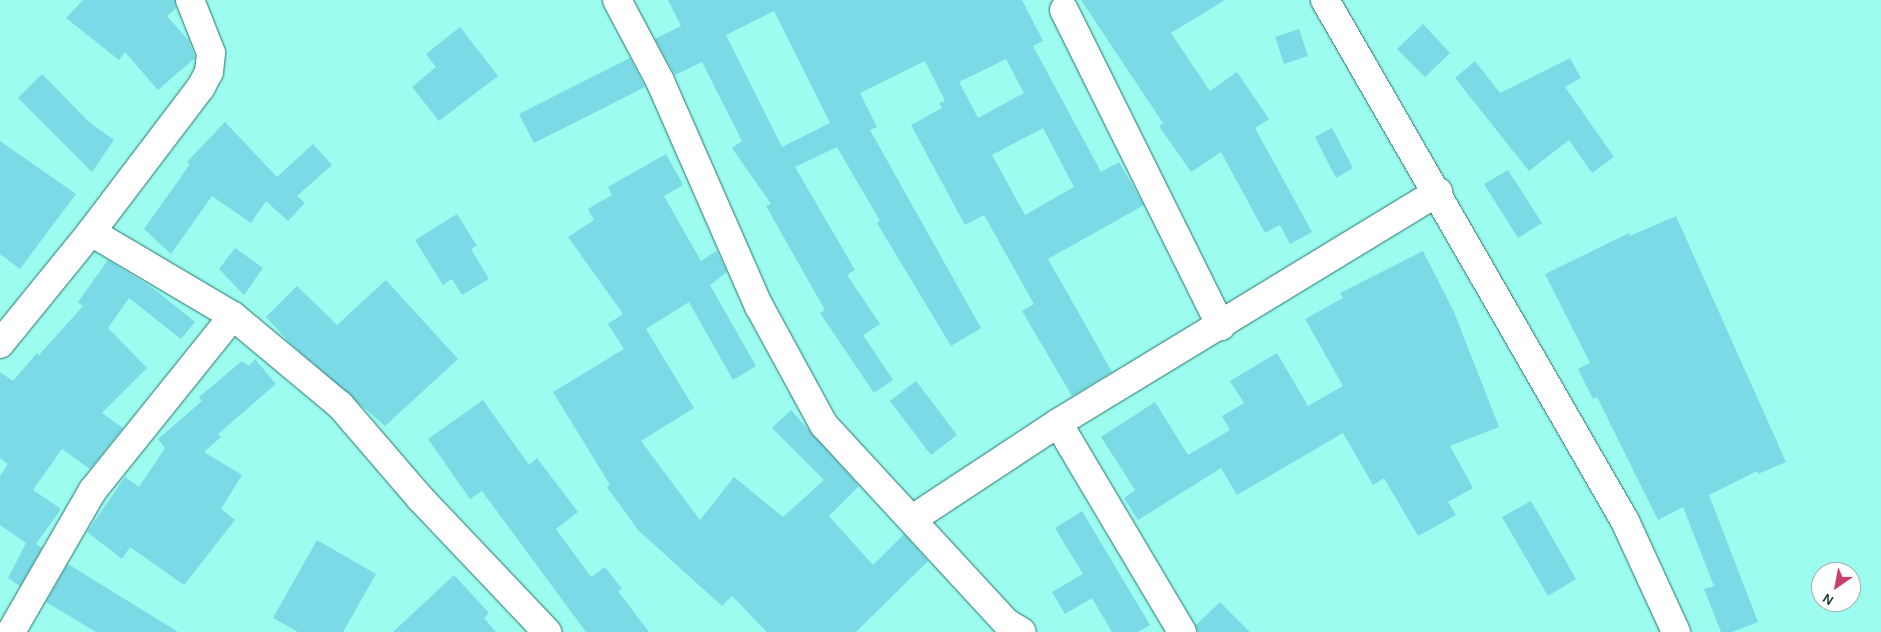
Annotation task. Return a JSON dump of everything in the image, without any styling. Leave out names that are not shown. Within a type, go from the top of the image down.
[{"type":"street","points":[[0,344],[91,232],[201,87],[209,72],[211,53],[190,0]]},
{"type":"street","points":[[617,0],[660,81],[759,306],[824,425],[914,518],[1007,623],[1022,632]]},
{"type":"street","points":[[1325,0],[1438,192],[1626,522],[1676,632]]},
{"type":"street","points":[[1064,10],[1221,326]]},
{"type":"street","points":[[914,518],[1058,423],[1221,326],[1438,192]]},
{"type":"street","points":[[91,232],[233,316],[340,405],[420,498],[547,632]]},
{"type":"street","points":[[11,632],[93,490],[233,316]]},
{"type":"street","points":[[1058,423],[1182,632]]},
{"type":"building","points":[[83,0],[175,0],[176,8],[167,16],[189,41],[195,58],[158,90],[125,52],[119,60],[66,18]]},
{"type":"building","points":[[668,0],[1022,0],[1043,41],[1033,46],[1101,172],[1119,162],[1144,205],[1048,259],[1112,372],[1072,396],[1022,311],[1034,304],[984,215],[965,225],[911,125],[942,108],[939,103],[945,101],[925,61],[860,93],[877,127],[870,130],[981,328],[951,346],[877,223],[880,221],[837,147],[795,167],[855,270],[847,275],[880,324],[863,335],[893,380],[874,393],[820,313],[825,310],[766,206],[771,204],[732,148],[742,141],[702,62],[675,75],[655,39],[681,26]],"holes":[[[774,11],[830,123],[782,147],[726,35]],[[1006,59],[1024,93],[978,118],[959,82]],[[1043,128],[1074,187],[1025,215],[992,155]]]},
{"type":"building","points":[[1081,0],[1225,0],[1171,33],[1210,91],[1237,72],[1269,119],[1255,128],[1312,232],[1290,244],[1280,225],[1265,233],[1221,152],[1191,172],[1159,126],[1163,123]]},
{"type":"building","points":[[1423,24],[1450,53],[1425,77],[1397,49]]},
{"type":"building","points":[[460,27],[498,76],[439,121],[412,87],[436,67],[426,54]]},
{"type":"building","points":[[1299,29],[1308,56],[1284,64],[1275,37]]},
{"type":"building","points":[[630,58],[645,87],[534,143],[519,114]]},
{"type":"building","points":[[1570,58],[1581,78],[1565,87],[1614,157],[1592,173],[1569,140],[1529,171],[1455,78],[1475,61],[1500,93]]},
{"type":"building","points":[[42,74],[90,123],[114,140],[92,172],[18,98]]},
{"type":"building","points":[[225,122],[277,177],[313,144],[332,165],[297,196],[305,203],[288,221],[266,201],[251,223],[212,196],[171,254],[144,229],[190,164],[187,162]]},
{"type":"building","points":[[1332,128],[1353,168],[1336,178],[1315,137]]},
{"type":"building","points":[[0,141],[76,194],[20,269],[0,254]]},
{"type":"building","points":[[666,154],[683,185],[664,196],[701,261],[716,251],[720,257],[727,272],[710,285],[756,366],[733,380],[689,302],[646,329],[694,408],[641,441],[700,520],[734,477],[783,517],[824,480],[772,428],[791,410],[859,486],[829,516],[873,565],[904,534],[928,561],[856,632],[767,632],[732,596],[722,606],[638,530],[607,487],[610,485],[553,392],[624,349],[608,324],[623,314],[568,237],[594,220],[588,209],[612,195],[608,187]]},
{"type":"building","points":[[1508,170],[1542,223],[1518,238],[1484,184]]},
{"type":"building","points":[[457,214],[477,246],[471,249],[489,279],[462,295],[452,279],[443,285],[415,240]]},
{"type":"building","points":[[1676,216],[1786,462],[1758,474],[1757,471],[1709,495],[1758,622],[1732,632],[1721,632],[1704,589],[1714,586],[1683,507],[1658,520],[1597,397],[1593,399],[1578,369],[1590,363],[1545,274],[1629,233],[1630,236]]},
{"type":"building","points":[[235,248],[263,268],[244,295],[219,269]]},
{"type":"building","points":[[1423,251],[1454,312],[1499,427],[1450,446],[1473,488],[1448,502],[1456,515],[1418,536],[1384,478],[1373,485],[1343,433],[1237,495],[1221,468],[1138,520],[1124,498],[1135,490],[1101,437],[1155,402],[1188,455],[1230,430],[1222,416],[1244,403],[1230,381],[1277,353],[1308,406],[1343,386],[1305,319],[1343,298],[1340,293]]},
{"type":"building","points":[[108,260],[154,289],[195,322],[181,339],[129,298],[108,328],[147,368],[102,413],[123,428],[90,469],[62,449],[33,490],[61,509],[36,544],[42,548],[20,586],[8,578],[26,543],[0,525],[0,476],[8,464],[0,458],[0,372],[13,381],[37,353],[39,355],[83,306],[78,302]]},
{"type":"building","points":[[386,280],[458,359],[385,426],[292,345],[266,317],[297,286],[337,325]]},
{"type":"building","points":[[255,359],[276,384],[218,434],[221,437],[204,452],[242,475],[221,509],[235,520],[184,585],[130,547],[122,559],[87,532],[125,477],[139,487],[165,448],[158,439],[202,401],[199,397],[242,361],[249,366]]},
{"type":"building","points":[[916,381],[957,435],[931,455],[890,401]]},
{"type":"building","points":[[483,400],[529,465],[537,458],[578,512],[556,529],[591,577],[605,567],[622,589],[618,591],[649,632],[586,632],[482,491],[470,499],[428,439]]},
{"type":"building","points":[[1531,501],[1576,579],[1548,596],[1502,517]]},
{"type":"building","points":[[1082,511],[1150,625],[1138,632],[1112,632],[1092,598],[1065,614],[1052,592],[1083,574],[1055,528]]},
{"type":"building","points":[[317,540],[376,574],[343,632],[298,632],[273,618]]},
{"type":"building","points":[[68,564],[178,632],[96,632],[46,602]]},
{"type":"building","points":[[454,575],[489,613],[484,618],[496,632],[393,632]]},
{"type":"building","points":[[1220,602],[1250,632],[1198,632],[1196,625]]}]
